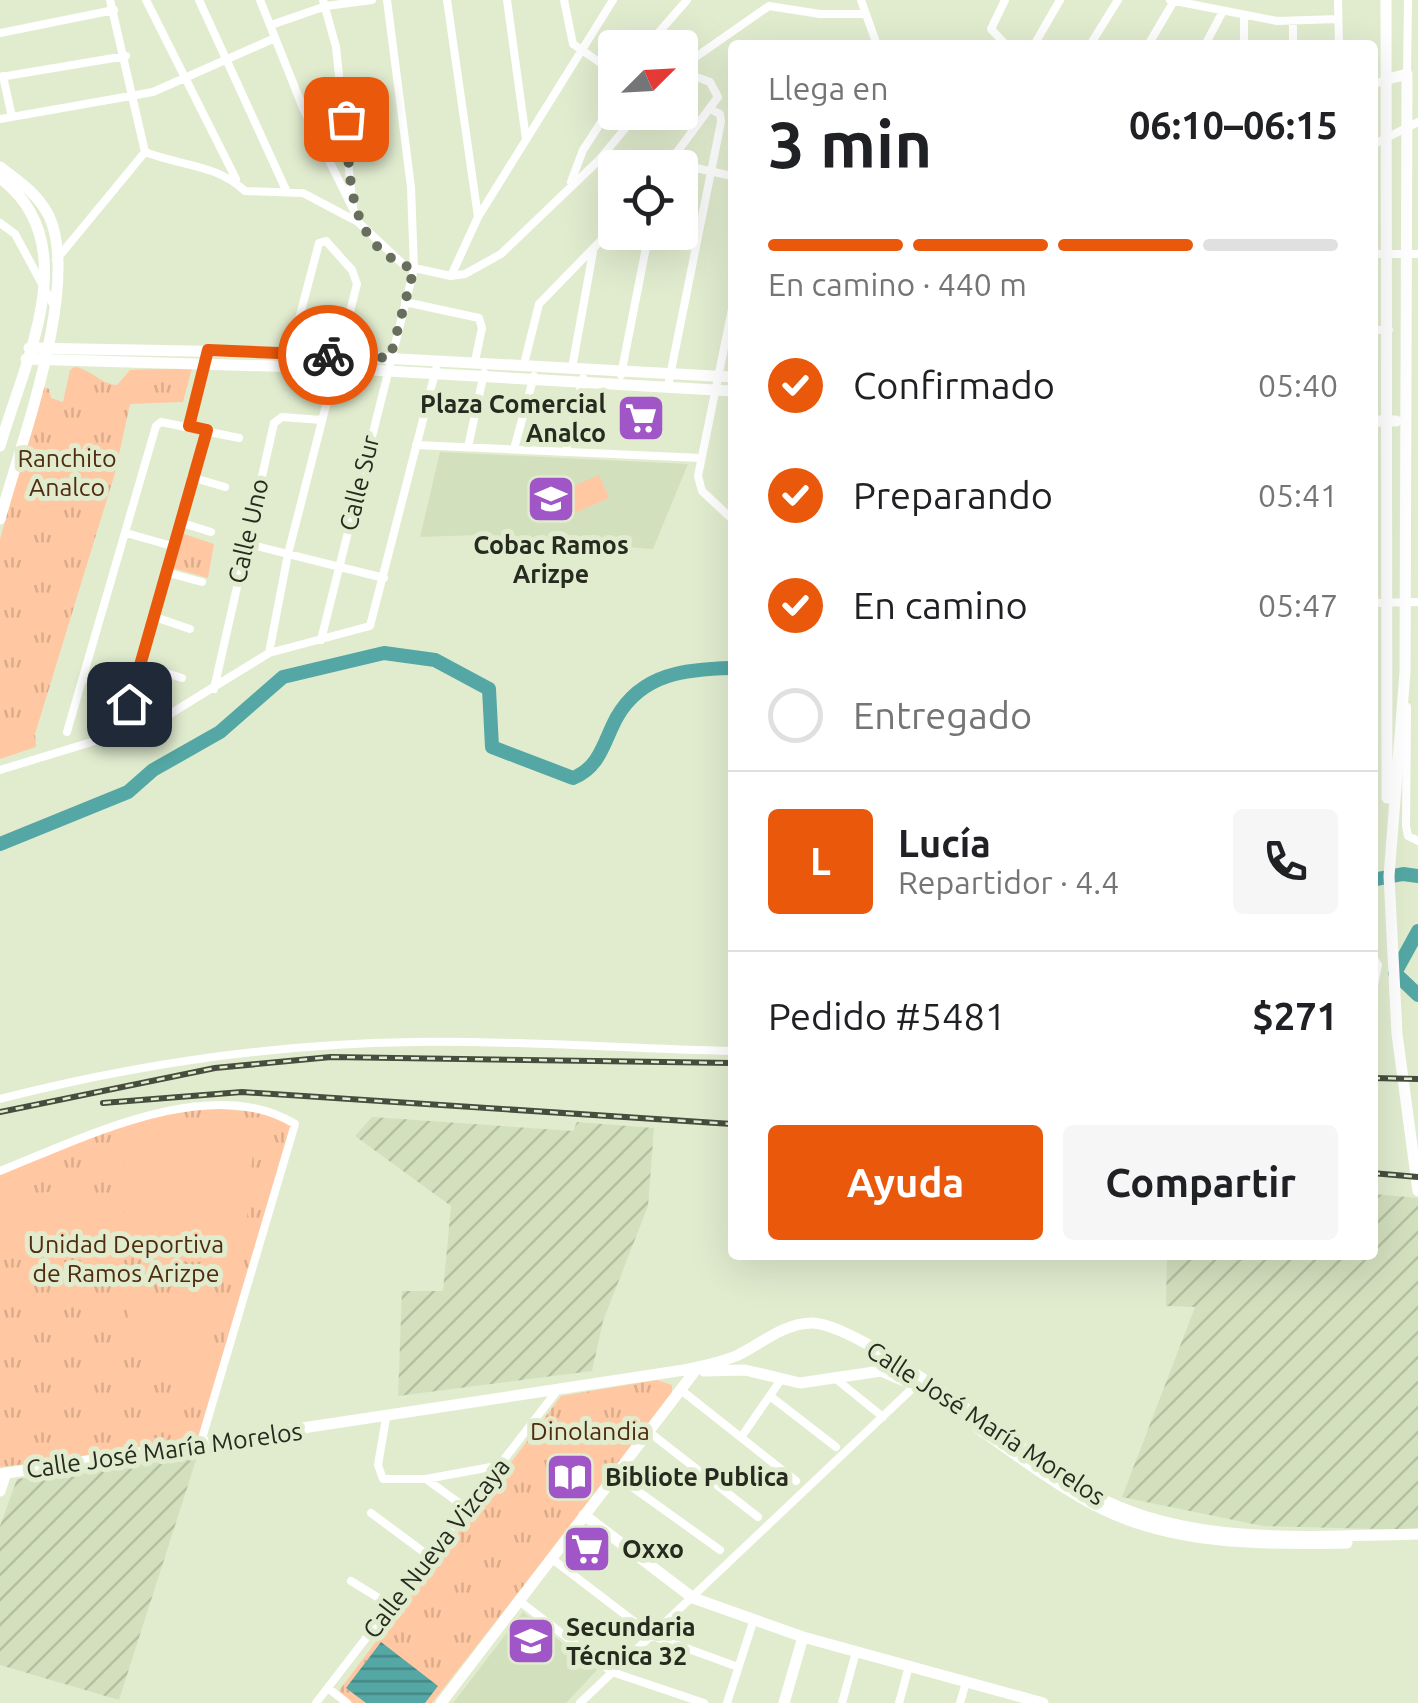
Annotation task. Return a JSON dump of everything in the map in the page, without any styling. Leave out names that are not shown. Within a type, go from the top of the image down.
[{"type":"street","points":[[146,0],[239,186]]},
{"type":"street","points":[[199,0],[286,190]]},
{"type":"street","points":[[260,0],[303,108],[358,222]]},
{"type":"street","points":[[271,25],[324,3],[372,0]]},
{"type":"street","name":"Calle Sur","points":[[321,640],[414,269],[411,187],[388,0]]},
{"type":"street","points":[[447,0],[478,218]]},
{"type":"street","points":[[507,0],[526,139]]},
{"type":"street","points":[[564,0],[570,36],[580,52],[598,63]]},
{"type":"street","points":[[451,276],[478,218],[614,0]]},
{"type":"street","points":[[660,30],[686,0]]},
{"type":"street","points":[[821,0],[822,14]]},
{"type":"street","points":[[861,0],[875,40]]},
{"type":"street","points":[[1000,40],[993,34],[993,20],[1004,0]]},
{"type":"street","points":[[1037,40],[1060,0]]},
{"type":"street","points":[[1093,40],[1118,0]]},
{"type":"street","points":[[1151,40],[1172,0],[1293,22],[1338,20]]},
{"type":"street","points":[[1338,0],[1338,40]]},
{"type":"street","points":[[1386,0],[1390,427],[1386,774],[1398,1048],[1418,1192]]},
{"type":"street","points":[[1389,874],[1412,602],[1412,124],[1407,74],[1408,0]]},
{"type":"street","points":[[324,3],[343,101],[354,211]]},
{"type":"street","points":[[698,56],[768,3],[822,14],[864,14]]},
{"type":"street","points":[[0,33],[112,5],[145,152]]},
{"type":"street","points":[[1208,40],[1223,11]]},
{"type":"street","points":[[1244,16],[1244,40]]},
{"type":"street","points":[[1293,22],[1293,40]]},
{"type":"street","points":[[0,119],[132,97],[275,38]]},
{"type":"street","points":[[12,117],[2,77],[126,56]]},
{"type":"street","points":[[1378,82],[1407,74]]},
{"type":"street","points":[[679,150],[718,97],[714,85],[698,77]]},
{"type":"street","points":[[669,380],[721,118],[712,110]]},
{"type":"street","points":[[1378,141],[1412,124]]},
{"type":"street","points":[[572,182],[583,150],[598,127]]},
{"type":"street","points":[[145,152],[179,166],[225,173],[250,192],[286,190],[316,198],[358,222],[396,260],[414,269],[451,276],[501,254],[572,182],[590,170],[624,130]]},
{"type":"street","points":[[48,269],[145,152]]},
{"type":"street","points":[[0,167],[37,198],[52,224],[60,256],[45,354],[0,519]]},
{"type":"street","points":[[698,169],[728,175]]},
{"type":"street","points":[[0,178],[31,208],[42,230],[48,269],[0,446]]},
{"type":"street","points":[[0,223],[15,234],[55,308]]},
{"type":"street","points":[[269,653],[288,554],[357,284],[352,270],[326,241],[319,243],[290,353]]},
{"type":"street","points":[[514,449],[532,380],[530,364],[539,304],[598,246]]},
{"type":"street","points":[[620,376],[644,250]]},
{"type":"street","points":[[566,452],[580,373],[593,252]]},
{"type":"street","points":[[1378,254],[1412,254]]},
{"type":"street","points":[[405,302],[479,318],[483,377],[468,447]]},
{"type":"street","points":[[1378,330],[1389,330]]},
{"type":"street","points":[[728,341],[723,381],[701,458],[700,487],[728,515]]},
{"type":"street","points":[[206,356],[290,353],[337,362]]},
{"type":"street","points":[[28,354],[388,364],[480,361],[580,373],[723,381]]},
{"type":"street","points":[[189,426],[206,356]]},
{"type":"street","points":[[0,770],[157,722],[269,653],[373,623],[438,360]]},
{"type":"street","points":[[388,364],[434,374],[532,380],[580,373]]},
{"type":"street","name":"Calle Uno","points":[[214,689],[244,543],[276,420],[322,420]]},
{"type":"street","points":[[68,732],[156,426],[161,422],[189,426],[239,438]]},
{"type":"street","points":[[1378,422],[1390,427]]},
{"type":"street","points":[[1378,431],[1412,427]]},
{"type":"street","points":[[129,704],[207,430]]},
{"type":"street","points":[[416,445],[701,458]]},
{"type":"street","points":[[191,478],[225,487]]},
{"type":"street","points":[[178,522],[211,532]]},
{"type":"street","points":[[126,533],[172,546]]},
{"type":"street","points":[[244,543],[384,578]]},
{"type":"street","points":[[165,572],[202,582]]},
{"type":"street","points":[[1378,602],[1412,602]]},
{"type":"street","points":[[152,616],[190,629]]},
{"type":"street","points":[[139,664],[182,678]]},
{"type":"street","points":[[84,677],[142,712]]},
{"type":"street","points":[[1405,691],[1408,836],[1418,841]]},
{"type":"street","points":[[1378,773],[1386,774]]},
{"type":"street","points":[[0,1099],[150,1065],[328,1045],[415,1042],[728,1051]]},
{"type":"street","points":[[0,1171],[122,1122],[170,1110],[214,1106],[270,1111],[296,1124],[200,1446]]},
{"type":"street","name":"Calle José María Morelos","points":[[3,1474],[692,1370],[734,1357],[761,1340],[808,1323],[848,1335],[1097,1496],[1140,1515],[1178,1528],[1271,1536],[1418,1538]]},
{"type":"street","points":[[441,1703],[681,1390],[692,1370]]},
{"type":"street","name":"Calle José María Morelos","points":[[692,1370],[745,1370],[780,1381],[880,1370],[918,1383]]},
{"type":"street","points":[[834,1377],[884,1417]]},
{"type":"street","points":[[742,1436],[780,1381]]},
{"type":"street","points":[[580,1703],[918,1383]]},
{"type":"street","points":[[681,1390],[796,1481]]},
{"type":"street","name":"Calle Nueva Vizcaya","points":[[316,1703],[556,1392]]},
{"type":"street","points":[[770,1396],[836,1448]]},
{"type":"street","points":[[386,1418],[378,1472],[390,1481],[426,1479],[502,1465]]},
{"type":"street","points":[[649,1432],[758,1516]]},
{"type":"street","points":[[0,1490],[3,1474]]},
{"type":"street","points":[[614,1474],[720,1550]]},
{"type":"street","points":[[426,1479],[466,1508]]},
{"type":"street","points":[[371,1513],[429,1556]]},
{"type":"street","points":[[584,1515],[693,1598],[753,1622],[966,1682],[1010,1699],[1043,1703]]},
{"type":"street","points":[[551,1558],[653,1636],[738,1667]]},
{"type":"street","points":[[351,1580],[390,1605]]},
{"type":"street","points":[[518,1600],[612,1672],[704,1703]]},
{"type":"street","points":[[728,1703],[753,1622]]},
{"type":"street","points":[[784,1703],[803,1637]]},
{"type":"street","points":[[842,1703],[856,1652]]},
{"type":"street","points":[[899,1703],[909,1666]]},
{"type":"street","points":[[960,1703],[966,1682]]},
{"type":"street","points":[[328,1688],[347,1703]]},
{"type":"shaded area","name":"Cobac Ramos Arizpe","points":[[440,452],[688,464],[653,549],[478,535],[420,537]]},
{"type":"shaded area","points":[[372,1117],[573,1131],[577,1122],[654,1128],[648,1206],[603,1321],[592,1371],[398,1396],[402,1291],[443,1291],[451,1206],[355,1136]]},
{"type":"shaded area","points":[[1378,1194],[1418,1198],[1418,1530],[1263,1526],[1122,1497],[1195,1307],[1166,1306],[1167,1260],[1378,1260]]},
{"type":"shaded area","points":[[198,1454],[119,1700],[0,1665],[0,1526],[17,1479]]},
{"type":"shaded area","name":"Secundaria Técnica 32","points":[[523,1612],[597,1670],[566,1703],[453,1703]]},
{"type":"green space","name":"Ranchito Analco","points":[[75,367],[117,385],[130,370],[192,368],[183,402],[130,404],[115,473],[35,734],[36,747],[0,759],[0,539],[43,387],[49,389],[51,398],[63,402],[70,370]]},
{"type":"green space","points":[[599,475],[609,498],[570,515],[559,492]]},
{"type":"green space","points":[[181,533],[214,544],[208,578],[172,568]]},
{"type":"green space","name":"Unidad Deportiva de Ramos Arizpe","points":[[207,1108],[270,1113],[293,1125],[197,1444],[0,1467],[0,1173],[127,1125]]},
{"type":"green space","points":[[147,1129],[231,1129],[246,1135],[253,1151],[244,1252],[214,1260],[182,1261],[152,1253],[127,1235],[122,1183],[125,1158],[133,1134]]},
{"type":"green space","points":[[91,1187],[105,1222],[98,1249],[0,1260],[0,1198]]},
{"type":"green space","points":[[125,1302],[210,1302],[203,1385],[170,1379],[147,1362],[133,1335]]},
{"type":"green space","name":"Dinolandia","points":[[657,1380],[672,1385],[672,1396],[432,1703],[353,1703],[338,1692],[561,1396]]},
{"type":"water","points":[[381,1642],[438,1686],[425,1703],[366,1703],[346,1688]]},
{"type":"waterway","points":[[0,844],[128,792],[153,770],[220,732],[283,677],[384,653],[435,660],[489,689],[492,747],[573,778],[596,760],[617,717],[639,691],[682,672],[728,668]]},
{"type":"waterway","points":[[1378,879],[1403,874],[1418,876]]},
{"type":"waterway","points":[[1418,931],[1395,973],[1418,995]]},
{"type":"railway","points":[[0,1112],[215,1068],[331,1057],[728,1063]]},
{"type":"railway","points":[[1378,1078],[1418,1079]]},
{"type":"railway","points":[[103,1103],[242,1092],[728,1124]]},
{"type":"railway","points":[[1378,1174],[1418,1177]]},
{"type":"way so far","points":[[328,355],[390,358],[414,269],[396,260],[358,222],[346,119]]},
{"type":"place","name":"Plaza Comercial Analco","points":[[641,418]]},
{"type":"place","name":"Cobac Ramos Arizpe","points":[[551,499]]},
{"type":"place","name":"Bibliote Publica","points":[[570,1477]]},
{"type":"place","name":"Oxxo","points":[[587,1549]]},
{"type":"place","name":"Secundaria Técnica 32","points":[[531,1641]]},
{"type":"route","points":[[129,704],[207,430],[189,426],[208,350],[328,355]]}]
